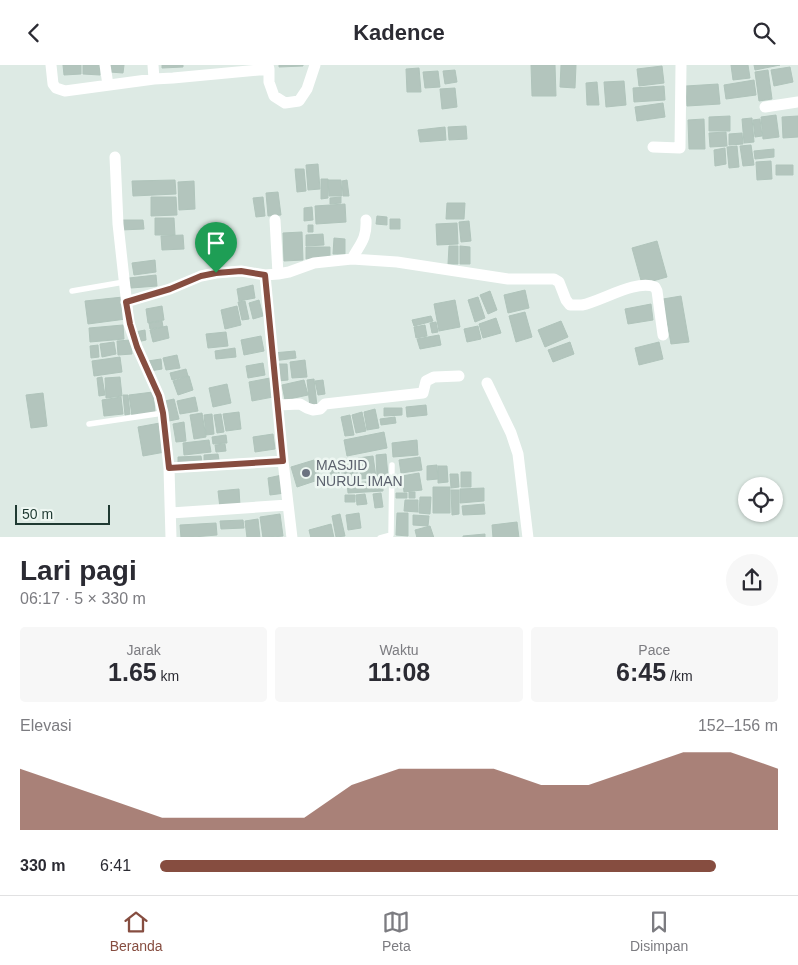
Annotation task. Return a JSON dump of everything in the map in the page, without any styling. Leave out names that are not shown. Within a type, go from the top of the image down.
[{"type":"street","points":[[51,65],[53,84],[56,89],[61,91],[268,67],[269,82],[274,96],[285,103],[298,101],[307,89],[315,65]]},
{"type":"street","points":[[105,65],[108,85]]},
{"type":"street","points":[[153,65],[154,79]]},
{"type":"street","points":[[653,147],[680,148],[681,65]]},
{"type":"street","points":[[765,107],[798,102]]},
{"type":"street","points":[[116,157],[118,224],[126,302],[137,347],[159,396],[163,413],[169,468],[171,537]]},
{"type":"street","points":[[276,220],[278,274]]},
{"type":"street","points":[[352,259],[363,241],[366,220]]},
{"type":"street","points":[[126,302],[201,276],[216,273],[241,271],[265,275],[278,274],[314,263],[352,259],[397,262],[508,279],[554,279],[559,282],[570,305],[582,305],[638,286],[651,285],[657,291],[663,335]]},
{"type":"street","points":[[265,275],[292,537]]},
{"type":"street","points":[[278,405],[300,404],[307,409],[313,410],[320,409],[325,404],[423,393],[426,381],[434,377],[459,376]]},
{"type":"street","points":[[487,383],[511,433],[518,454],[528,537]]},
{"type":"street","points":[[169,468],[283,461]]},
{"type":"street","points":[[171,513],[288,505]]},
{"type":"lane","points":[[72,291],[124,282]]},
{"type":"lane","points":[[89,424],[163,413]]},
{"type":"lane","points":[[380,537],[391,535],[392,465]]},
{"type":"building","points":[[63,65],[81,65],[81,74],[64,75]]},
{"type":"building","points":[[83,65],[100,65],[100,75],[83,74]]},
{"type":"building","points":[[110,65],[124,65],[123,73],[110,72]]},
{"type":"building","points":[[162,65],[183,65],[183,67],[162,68]]},
{"type":"building","points":[[279,65],[303,65],[303,66],[279,67]]},
{"type":"building","points":[[531,65],[555,65],[556,96],[532,96]]},
{"type":"building","points":[[561,65],[576,65],[575,88],[560,87]]},
{"type":"building","points":[[731,65],[748,65],[750,78],[733,80]]},
{"type":"building","points":[[754,65],[780,65],[755,70]]},
{"type":"building","points":[[662,66],[664,83],[639,86],[637,69]]},
{"type":"building","points":[[790,67],[793,82],[774,86],[771,70]]},
{"type":"building","points":[[419,68],[421,92],[407,92],[406,69]]},
{"type":"building","points":[[455,70],[457,82],[445,84],[443,71]]},
{"type":"building","points":[[768,70],[772,99],[759,101],[755,72]]},
{"type":"building","points":[[438,71],[440,87],[425,88],[423,72]]},
{"type":"building","points":[[754,80],[756,95],[726,99],[724,85]]},
{"type":"building","points":[[624,81],[626,105],[606,107],[604,82]]},
{"type":"building","points":[[597,82],[599,105],[587,105],[586,83]]},
{"type":"building","points":[[718,84],[720,104],[687,106],[686,86]]},
{"type":"building","points":[[664,86],[665,100],[634,102],[633,88]]},
{"type":"building","points":[[455,88],[457,107],[442,109],[440,89]]},
{"type":"building","points":[[663,103],[665,117],[637,121],[635,107]]},
{"type":"building","points":[[776,115],[779,137],[763,139],[761,117]]},
{"type":"building","points":[[730,116],[730,131],[709,131],[709,117]]},
{"type":"building","points":[[798,116],[798,137],[783,138],[782,117]]},
{"type":"building","points":[[752,118],[754,142],[744,143],[742,119]]},
{"type":"building","points":[[704,119],[705,149],[689,149],[688,120]]},
{"type":"building","points":[[760,119],[762,136],[755,137],[753,120]]},
{"type":"building","points":[[466,126],[467,139],[449,140],[448,127]]},
{"type":"building","points":[[445,127],[446,140],[420,142],[418,130]]},
{"type":"building","points":[[726,132],[727,146],[710,147],[709,133]]},
{"type":"building","points":[[742,133],[743,144],[729,145],[729,134]]},
{"type":"building","points":[[751,145],[754,165],[743,166],[740,146]]},
{"type":"building","points":[[737,146],[739,167],[729,168],[727,147]]},
{"type":"building","points":[[725,148],[726,164],[715,166],[714,150]]},
{"type":"building","points":[[774,149],[774,157],[755,159],[754,151]]},
{"type":"building","points":[[771,161],[772,179],[757,180],[756,162]]},
{"type":"building","points":[[318,164],[320,189],[308,190],[306,165]]},
{"type":"building","points":[[776,165],[793,165],[793,175],[776,175]]},
{"type":"building","points":[[295,169],[304,169],[306,191],[297,192]]},
{"type":"building","points":[[321,179],[328,179],[328,198],[321,199]]},
{"type":"building","points":[[175,180],[176,194],[133,196],[132,181]]},
{"type":"building","points":[[328,180],[341,180],[342,196],[329,196]]},
{"type":"building","points":[[347,180],[349,196],[343,196],[342,181]]},
{"type":"building","points":[[194,181],[195,209],[179,210],[178,182]]},
{"type":"building","points":[[278,192],[281,215],[268,216],[266,193]]},
{"type":"building","points":[[151,197],[176,197],[177,215],[151,216]]},
{"type":"building","points":[[263,197],[265,216],[256,217],[253,198]]},
{"type":"building","points":[[341,197],[341,203],[330,204],[330,198]]},
{"type":"building","points":[[447,203],[465,203],[464,219],[446,219]]},
{"type":"building","points":[[345,204],[346,222],[316,224],[315,206]]},
{"type":"building","points":[[312,207],[313,220],[304,221],[304,208]]},
{"type":"building","points":[[377,216],[387,217],[387,225],[376,224]]},
{"type":"building","points":[[155,218],[174,218],[175,235],[155,235]]},
{"type":"building","points":[[390,219],[400,219],[400,229],[390,229]]},
{"type":"building","points":[[121,220],[143,220],[144,229],[121,230]]},
{"type":"building","points":[[469,221],[471,241],[461,242],[459,222]]},
{"type":"building","points":[[457,223],[458,244],[437,245],[436,224]]},
{"type":"building","points":[[308,225],[313,225],[313,232],[308,232]]},
{"type":"building","points":[[302,232],[303,260],[284,261],[283,233]]},
{"type":"building","points":[[323,234],[324,245],[306,246],[306,235]]},
{"type":"building","points":[[183,235],[184,249],[162,250],[161,236]]},
{"type":"building","points":[[334,238],[345,239],[345,254],[333,254]]},
{"type":"building","points":[[657,241],[667,277],[642,284],[632,248]]},
{"type":"building","points":[[449,246],[458,246],[458,264],[448,264]]},
{"type":"building","points":[[460,246],[470,247],[470,264],[460,264]]},
{"type":"building","points":[[306,247],[330,247],[330,258],[306,259]]},
{"type":"building","points":[[155,260],[156,272],[134,275],[132,263]]},
{"type":"building","points":[[156,275],[157,286],[131,288],[129,278]]},
{"type":"building","points":[[253,285],[255,298],[239,301],[237,289]]},
{"type":"building","points":[[525,290],[529,308],[508,313],[504,295]]},
{"type":"building","points":[[490,291],[497,310],[488,314],[480,295]]},
{"type":"building","points":[[681,296],[689,342],[671,344],[663,299]]},
{"type":"building","points":[[123,297],[126,319],[88,324],[85,301]]},
{"type":"building","points":[[478,297],[485,318],[475,322],[468,300]]},
{"type":"building","points":[[259,300],[263,316],[253,319],[249,303]]},
{"type":"building","points":[[455,300],[460,327],[439,331],[434,304]]},
{"type":"building","points":[[245,301],[249,319],[242,320],[238,302]]},
{"type":"building","points":[[651,304],[653,320],[628,324],[625,309]]},
{"type":"building","points":[[162,306],[164,320],[148,323],[146,309]]},
{"type":"building","points":[[237,306],[241,325],[225,329],[221,310]]},
{"type":"building","points":[[525,312],[532,337],[516,342],[509,316]]},
{"type":"building","points":[[431,316],[433,321],[414,326],[412,320]]},
{"type":"building","points":[[496,318],[501,333],[483,338],[479,324]]},
{"type":"building","points":[[162,321],[163,327],[150,329],[149,323]]},
{"type":"building","points":[[561,321],[568,337],[545,347],[538,330]]},
{"type":"building","points":[[436,322],[438,332],[432,333],[430,323]]},
{"type":"building","points":[[123,325],[124,339],[90,342],[89,328]]},
{"type":"building","points":[[425,325],[427,336],[416,338],[414,327]]},
{"type":"building","points":[[167,326],[169,338],[153,342],[150,330]]},
{"type":"building","points":[[478,326],[481,339],[467,342],[464,329]]},
{"type":"building","points":[[145,330],[146,340],[137,342],[135,332]]},
{"type":"building","points":[[226,332],[228,346],[208,348],[206,334]]},
{"type":"building","points":[[439,335],[441,345],[420,349],[417,339]]},
{"type":"building","points":[[261,336],[264,351],[244,355],[241,340]]},
{"type":"building","points":[[131,340],[132,354],[118,355],[117,341]]},
{"type":"building","points":[[114,342],[116,354],[102,357],[100,344]]},
{"type":"building","points":[[570,342],[574,354],[553,362],[548,350]]},
{"type":"building","points":[[659,342],[663,359],[639,365],[635,348]]},
{"type":"building","points":[[98,345],[99,357],[91,358],[90,346]]},
{"type":"building","points":[[235,348],[236,357],[216,359],[215,351]]},
{"type":"building","points":[[295,351],[296,358],[273,361],[273,353]]},
{"type":"building","points":[[177,355],[180,368],[166,370],[163,358]]},
{"type":"building","points":[[120,357],[122,372],[94,376],[92,361]]},
{"type":"building","points":[[161,359],[162,369],[150,371],[148,361]]},
{"type":"building","points":[[305,360],[307,377],[292,378],[290,362]]},
{"type":"building","points":[[263,363],[265,375],[248,378],[246,366]]},
{"type":"building","points":[[278,364],[287,364],[288,380],[278,381]]},
{"type":"building","points":[[186,369],[188,376],[172,380],[170,373]]},
{"type":"building","points":[[189,376],[193,390],[178,395],[173,381]]},
{"type":"building","points":[[102,377],[105,395],[99,396],[97,378]]},
{"type":"building","points":[[120,377],[122,396],[106,398],[105,378]]},
{"type":"building","points":[[270,378],[273,397],[252,401],[249,382]]},
{"type":"building","points":[[314,379],[317,406],[310,407],[307,380]]},
{"type":"building","points":[[304,380],[308,395],[285,400],[282,385]]},
{"type":"building","points":[[323,380],[325,394],[318,395],[315,381]]},
{"type":"building","points":[[227,384],[231,403],[213,407],[209,388]]},
{"type":"building","points":[[153,392],[155,412],[132,416],[129,395]]},
{"type":"building","points":[[43,393],[47,426],[31,428],[26,395]]},
{"type":"building","points":[[123,395],[128,395],[130,414],[125,415]]},
{"type":"building","points":[[121,397],[123,414],[104,416],[102,400]]},
{"type":"building","points":[[195,397],[198,411],[180,414],[177,401]]},
{"type":"building","points":[[174,399],[179,419],[169,421],[165,401]]},
{"type":"building","points":[[426,405],[427,415],[407,417],[406,407]]},
{"type":"building","points":[[384,408],[402,408],[402,415],[384,416]]},
{"type":"building","points":[[375,409],[379,428],[367,430],[364,412]]},
{"type":"building","points":[[239,412],[241,429],[226,431],[223,414]]},
{"type":"building","points":[[362,412],[366,431],[356,433],[352,415]]},
{"type":"building","points":[[202,413],[206,437],[194,439],[190,415]]},
{"type":"building","points":[[212,414],[214,434],[206,435],[204,415]]},
{"type":"building","points":[[221,414],[224,432],[217,433],[214,415]]},
{"type":"building","points":[[350,415],[354,435],[345,436],[341,417]]},
{"type":"building","points":[[395,417],[396,423],[381,425],[380,419]]},
{"type":"building","points":[[184,422],[186,441],[176,442],[173,424]]},
{"type":"building","points":[[160,423],[165,452],[143,456],[138,427]]},
{"type":"building","points":[[384,432],[387,448],[347,456],[344,440]]},
{"type":"building","points":[[273,434],[275,449],[255,452],[253,437]]},
{"type":"building","points":[[226,435],[227,443],[213,444],[212,437]]},
{"type":"building","points":[[209,440],[211,452],[184,455],[183,443]]},
{"type":"building","points":[[417,440],[418,455],[393,457],[392,443]]},
{"type":"building","points":[[225,444],[226,451],[216,452],[215,445]]},
{"type":"building","points":[[218,454],[219,460],[204,462],[204,455]]},
{"type":"building","points":[[386,454],[388,476],[377,477],[376,455]]},
{"type":"building","points":[[201,456],[202,462],[178,464],[178,457]]},
{"type":"building","points":[[373,456],[376,477],[361,479],[358,458]]},
{"type":"building","points":[[420,457],[422,470],[401,473],[399,460]]},
{"type":"building","name":"MASJID NURUL IMAN","points":[[314,460],[321,479],[297,487],[291,467]]},
{"type":"building","points":[[341,460],[351,460],[352,476],[342,477]]},
{"type":"building","points":[[351,460],[357,460],[358,476],[353,476]]},
{"type":"building","points":[[338,461],[340,480],[331,481],[329,462]]},
{"type":"building","points":[[437,465],[438,479],[427,480],[427,466]]},
{"type":"building","points":[[438,466],[447,466],[448,482],[438,483]]},
{"type":"building","points":[[461,472],[471,472],[471,487],[461,487]]},
{"type":"building","points":[[419,473],[422,490],[404,492],[402,476]]},
{"type":"building","points":[[450,474],[458,474],[459,487],[451,488]]},
{"type":"building","points":[[282,475],[285,493],[270,495],[268,478]]},
{"type":"building","points":[[383,481],[383,491],[348,493],[347,483]]},
{"type":"building","points":[[433,487],[450,487],[450,513],[433,513]]},
{"type":"building","points":[[484,488],[484,501],[460,503],[460,489]]},
{"type":"building","points":[[239,489],[240,506],[220,508],[218,491]]},
{"type":"building","points":[[451,490],[459,490],[459,514],[452,515]]},
{"type":"building","points":[[409,492],[415,492],[415,498],[409,498]]},
{"type":"building","points":[[381,493],[383,507],[375,508],[373,494]]},
{"type":"building","points":[[396,493],[407,493],[407,498],[396,498]]},
{"type":"building","points":[[365,494],[367,504],[357,505],[356,495]]},
{"type":"building","points":[[345,495],[355,495],[355,502],[345,502]]},
{"type":"building","points":[[420,497],[431,497],[430,514],[419,513]]},
{"type":"building","points":[[405,500],[418,500],[418,512],[404,511]]},
{"type":"building","points":[[484,504],[485,514],[463,515],[462,506]]},
{"type":"building","points":[[359,513],[361,528],[348,530],[346,515]]},
{"type":"building","points":[[397,513],[408,513],[408,536],[396,535]]},
{"type":"building","points":[[280,514],[283,536],[263,537],[260,517]]},
{"type":"building","points":[[340,514],[345,536],[336,537],[332,516]]},
{"type":"building","points":[[413,515],[429,516],[428,526],[413,525]]},
{"type":"building","points":[[258,519],[260,537],[247,537],[245,521]]},
{"type":"building","points":[[243,520],[244,528],[221,529],[220,521]]},
{"type":"building","points":[[517,522],[519,537],[493,537],[492,525]]},
{"type":"building","points":[[216,523],[217,535],[181,537],[180,525]]},
{"type":"building","points":[[331,524],[334,537],[311,537],[309,530]]},
{"type":"building","points":[[430,526],[434,537],[417,537],[415,530]]},
{"type":"building","points":[[485,534],[485,537],[463,536]]},
{"type":"place","name":"MASJID NURUL IMAN","points":[[306,473]]},
{"type":"route","points":[[241,271],[265,275],[283,461],[169,468],[163,413],[159,396],[137,347],[126,302],[170,289],[201,276],[216,273],[241,271]]}]
